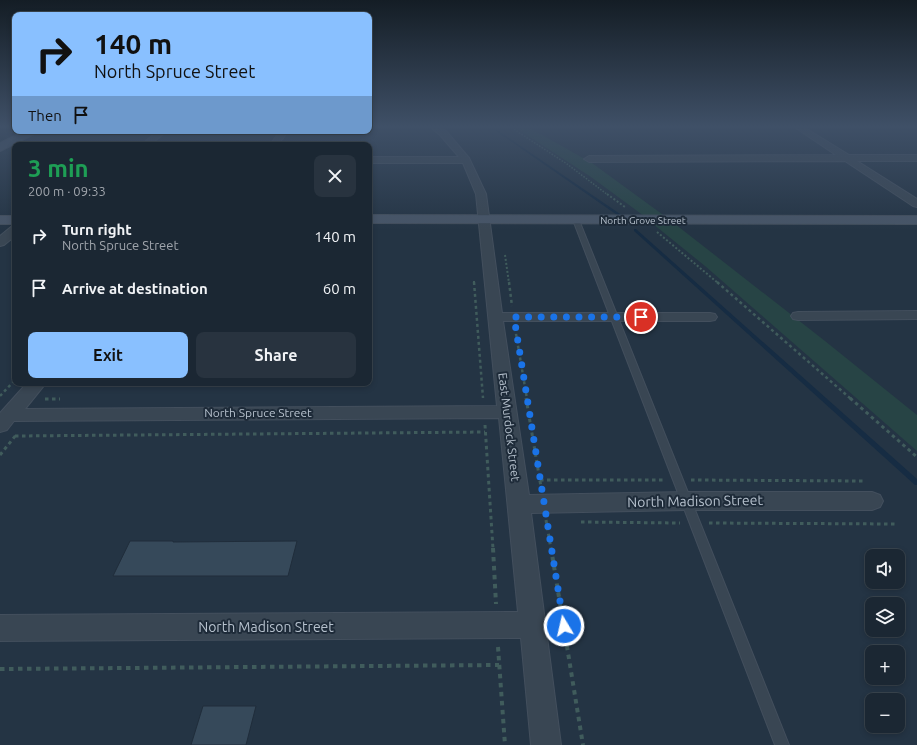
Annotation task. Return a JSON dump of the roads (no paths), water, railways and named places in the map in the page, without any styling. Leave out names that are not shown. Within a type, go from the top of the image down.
[{"type":"street","name":"East Murdock Street","points":[[466,161],[480,189],[492,220],[504,317],[507,412],[519,504],[546,745]]},
{"type":"street","points":[[851,161],[917,204]]},
{"type":"street","points":[[0,220],[12,220]]},
{"type":"street","name":"North Grove Street","points":[[372,220],[917,220]]},
{"type":"street","points":[[0,242],[12,232]]},
{"type":"street","points":[[798,316],[917,316]]},
{"type":"street","points":[[504,317],[710,317]]},
{"type":"street","points":[[5,420],[34,386]]},
{"type":"street","name":"North Spruce Street","points":[[5,420],[507,412]]},
{"type":"street","name":"North Madison Street","points":[[519,504],[545,513],[686,500],[868,491]]},
{"type":"street","name":"North Madison Street","points":[[0,628],[532,625]]},
{"type":"lane","points":[[576,220],[782,745]]},
{"type":"waterway","points":[[541,161],[621,216]]},
{"type":"waterway","points":[[635,230],[917,483]]}]
